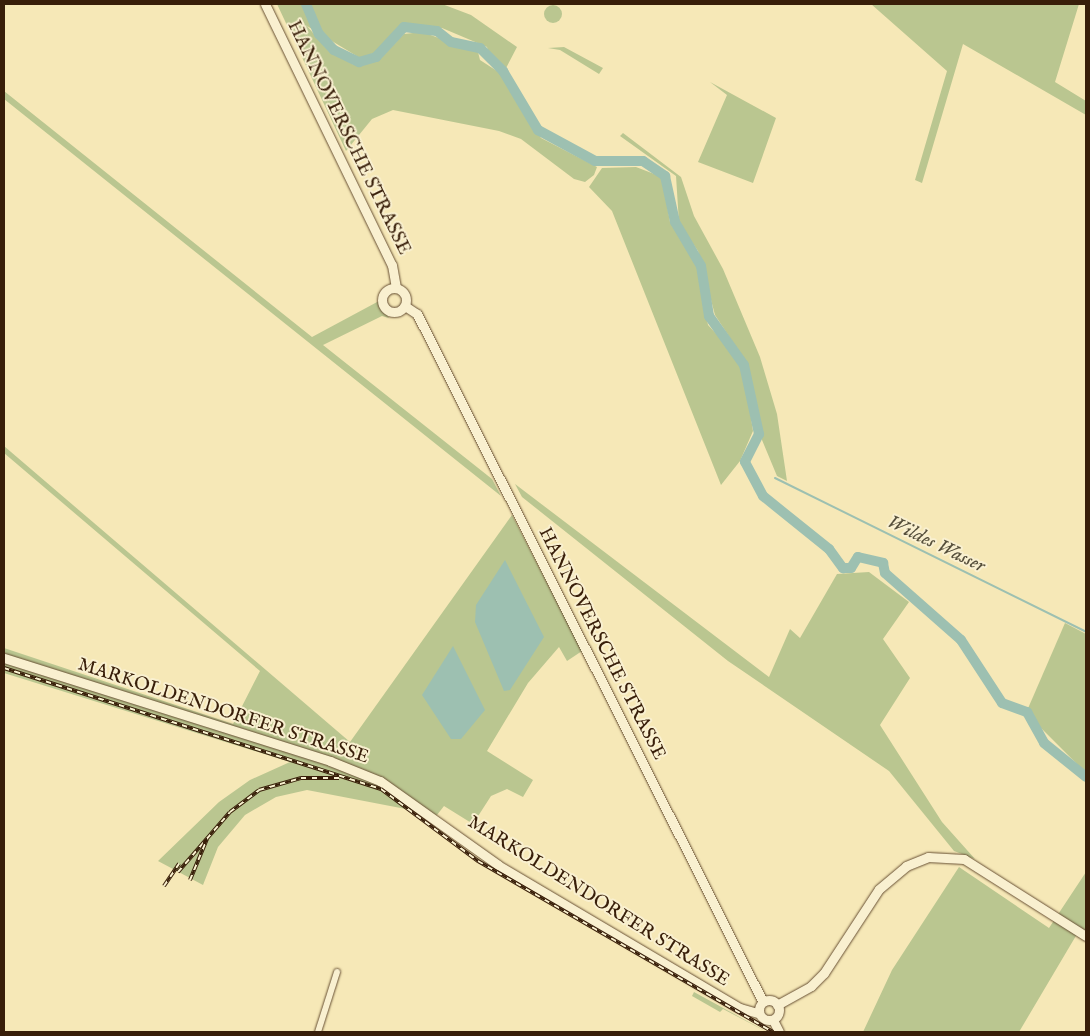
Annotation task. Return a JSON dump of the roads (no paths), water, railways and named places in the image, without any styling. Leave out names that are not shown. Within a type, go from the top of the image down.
[{"type":"main road","name":"HANNOVERSCHE STRASSE","points":[[265,4],[392,265],[396,288],[404,293],[405,306],[417,314],[763,1002]]},
{"type":"main road","points":[[396,288],[386,291],[384,305],[394,311],[405,306]]},
{"type":"main road","name":"MARKOLDENDORFER STRASSE","points":[[4,658],[330,761],[380,781],[498,865],[740,1008],[758,1013]]},
{"type":"main road","points":[[778,1005],[778,1015],[773,1020],[764,1020],[758,1013],[763,1002],[778,1005],[811,986],[824,973],[879,889],[906,866],[928,856],[964,859],[1086,936]]},
{"type":"main road","points":[[773,1020],[779,1032]]},
{"type":"street","points":[[318,1032],[337,972]]},
{"type":"waterway","points":[[306,4],[319,34],[334,50],[359,62],[376,57],[404,27],[437,31],[451,42],[480,48],[503,71],[538,130],[595,161],[643,161],[665,176],[675,222],[701,266],[709,316],[744,365],[759,434],[745,462],[763,496],[829,549],[843,568],[851,568],[858,557],[883,563],[885,573],[961,640],[1002,703],[1027,712],[1044,743],[1086,777]]},
{"type":"waterway","name":"Wildes Wasser","points":[[775,478],[1086,632]]},
{"type":"railway","points":[[4,668],[381,789],[478,861],[773,1032]]},
{"type":"railway","points":[[178,872],[230,812],[259,790],[301,778],[339,778]]},
{"type":"railway","points":[[190,880],[207,839]]},
{"type":"railway","points":[[164,886],[179,864]]}]
